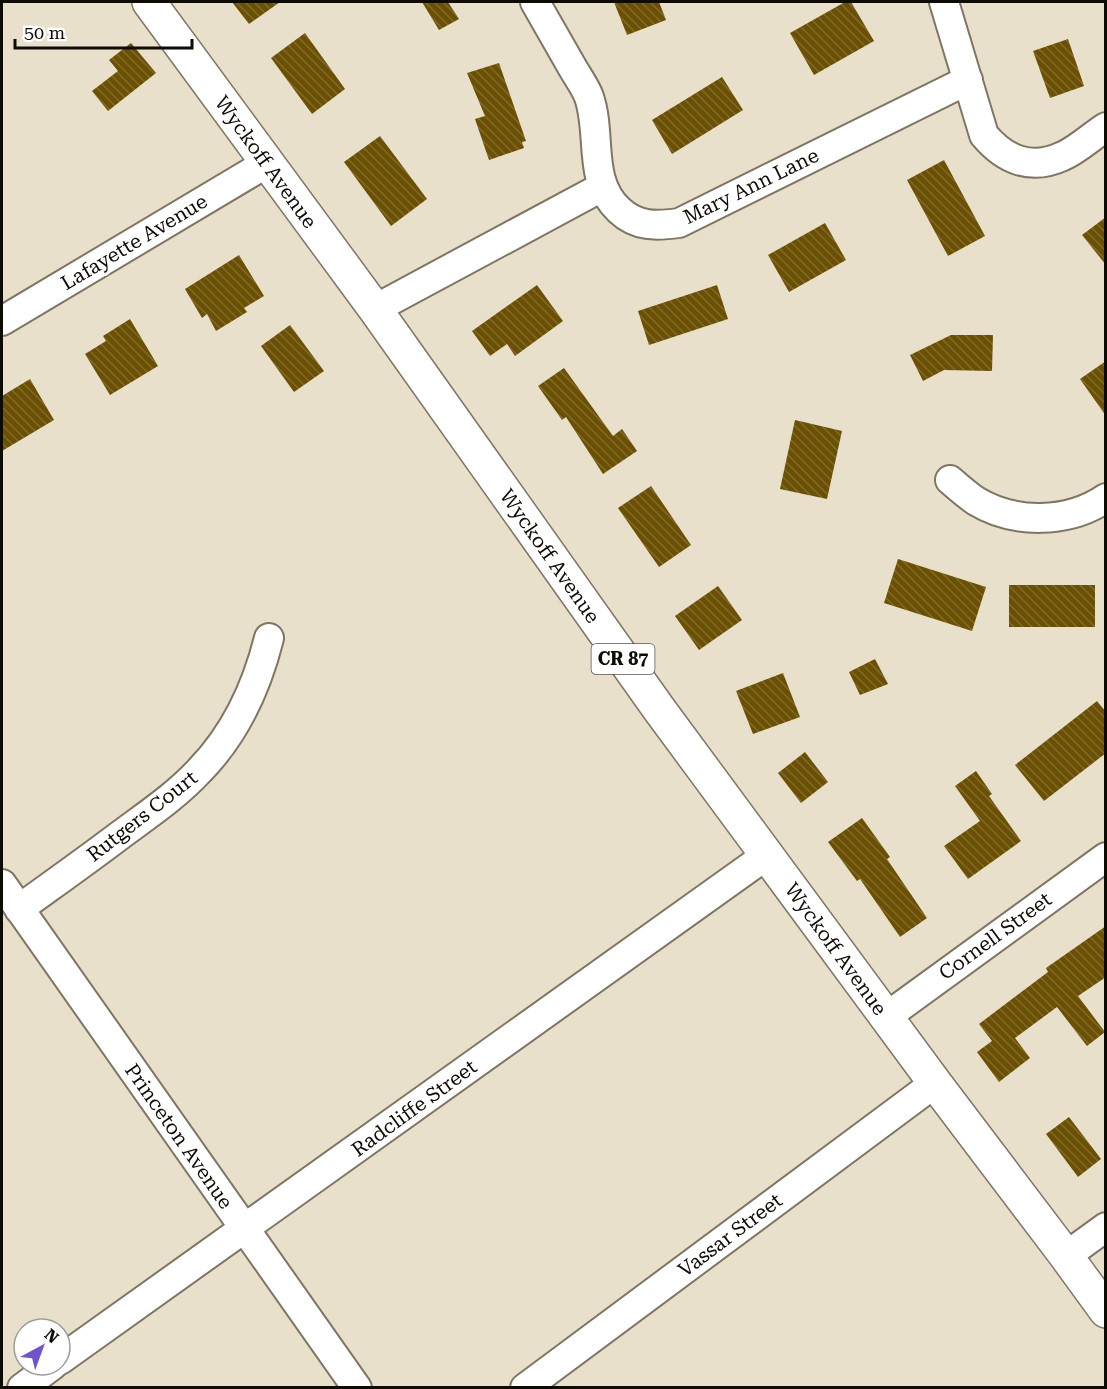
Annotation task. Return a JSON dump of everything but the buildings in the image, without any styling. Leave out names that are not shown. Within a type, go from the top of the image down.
[{"type":"main road","name":"Wyckoff Avenue","points":[[149,2],[375,309],[659,709],[934,1083],[1106,1311]]},
{"type":"street","points":[[375,309],[602,187],[598,170],[595,116],[588,95],[535,2]]},
{"type":"street","points":[[944,2],[984,135],[994,147],[1010,158],[1028,163],[1047,162],[1065,156],[1106,126]]},
{"type":"street","name":"Mary Ann Lane","points":[[602,187],[611,203],[625,216],[643,224],[660,226],[679,222],[968,80]]},
{"type":"street","name":"Lafayette Avenue","points":[[2,321],[267,163]]},
{"type":"street","points":[[950,480],[976,501],[999,512],[1024,517],[1047,518],[1074,514],[1106,498]]},
{"type":"street","name":"Rutgers Court","points":[[19,909],[172,797],[202,769],[227,737],[247,702],[264,659],[269,638]]},
{"type":"street","name":"Radcliffe Street","points":[[72,1351],[767,855]]},
{"type":"street","name":"Cornell Street","points":[[886,1017],[1106,857]]},
{"type":"street","name":"Princeton Avenue","points":[[2,884],[357,1388]]},
{"type":"street","name":"Vassar Street","points":[[525,1388],[934,1083]]},
{"type":"street","points":[[1066,1256],[1106,1227]]},
{"type":"street","points":[[22,1388],[37,1377]]}]
